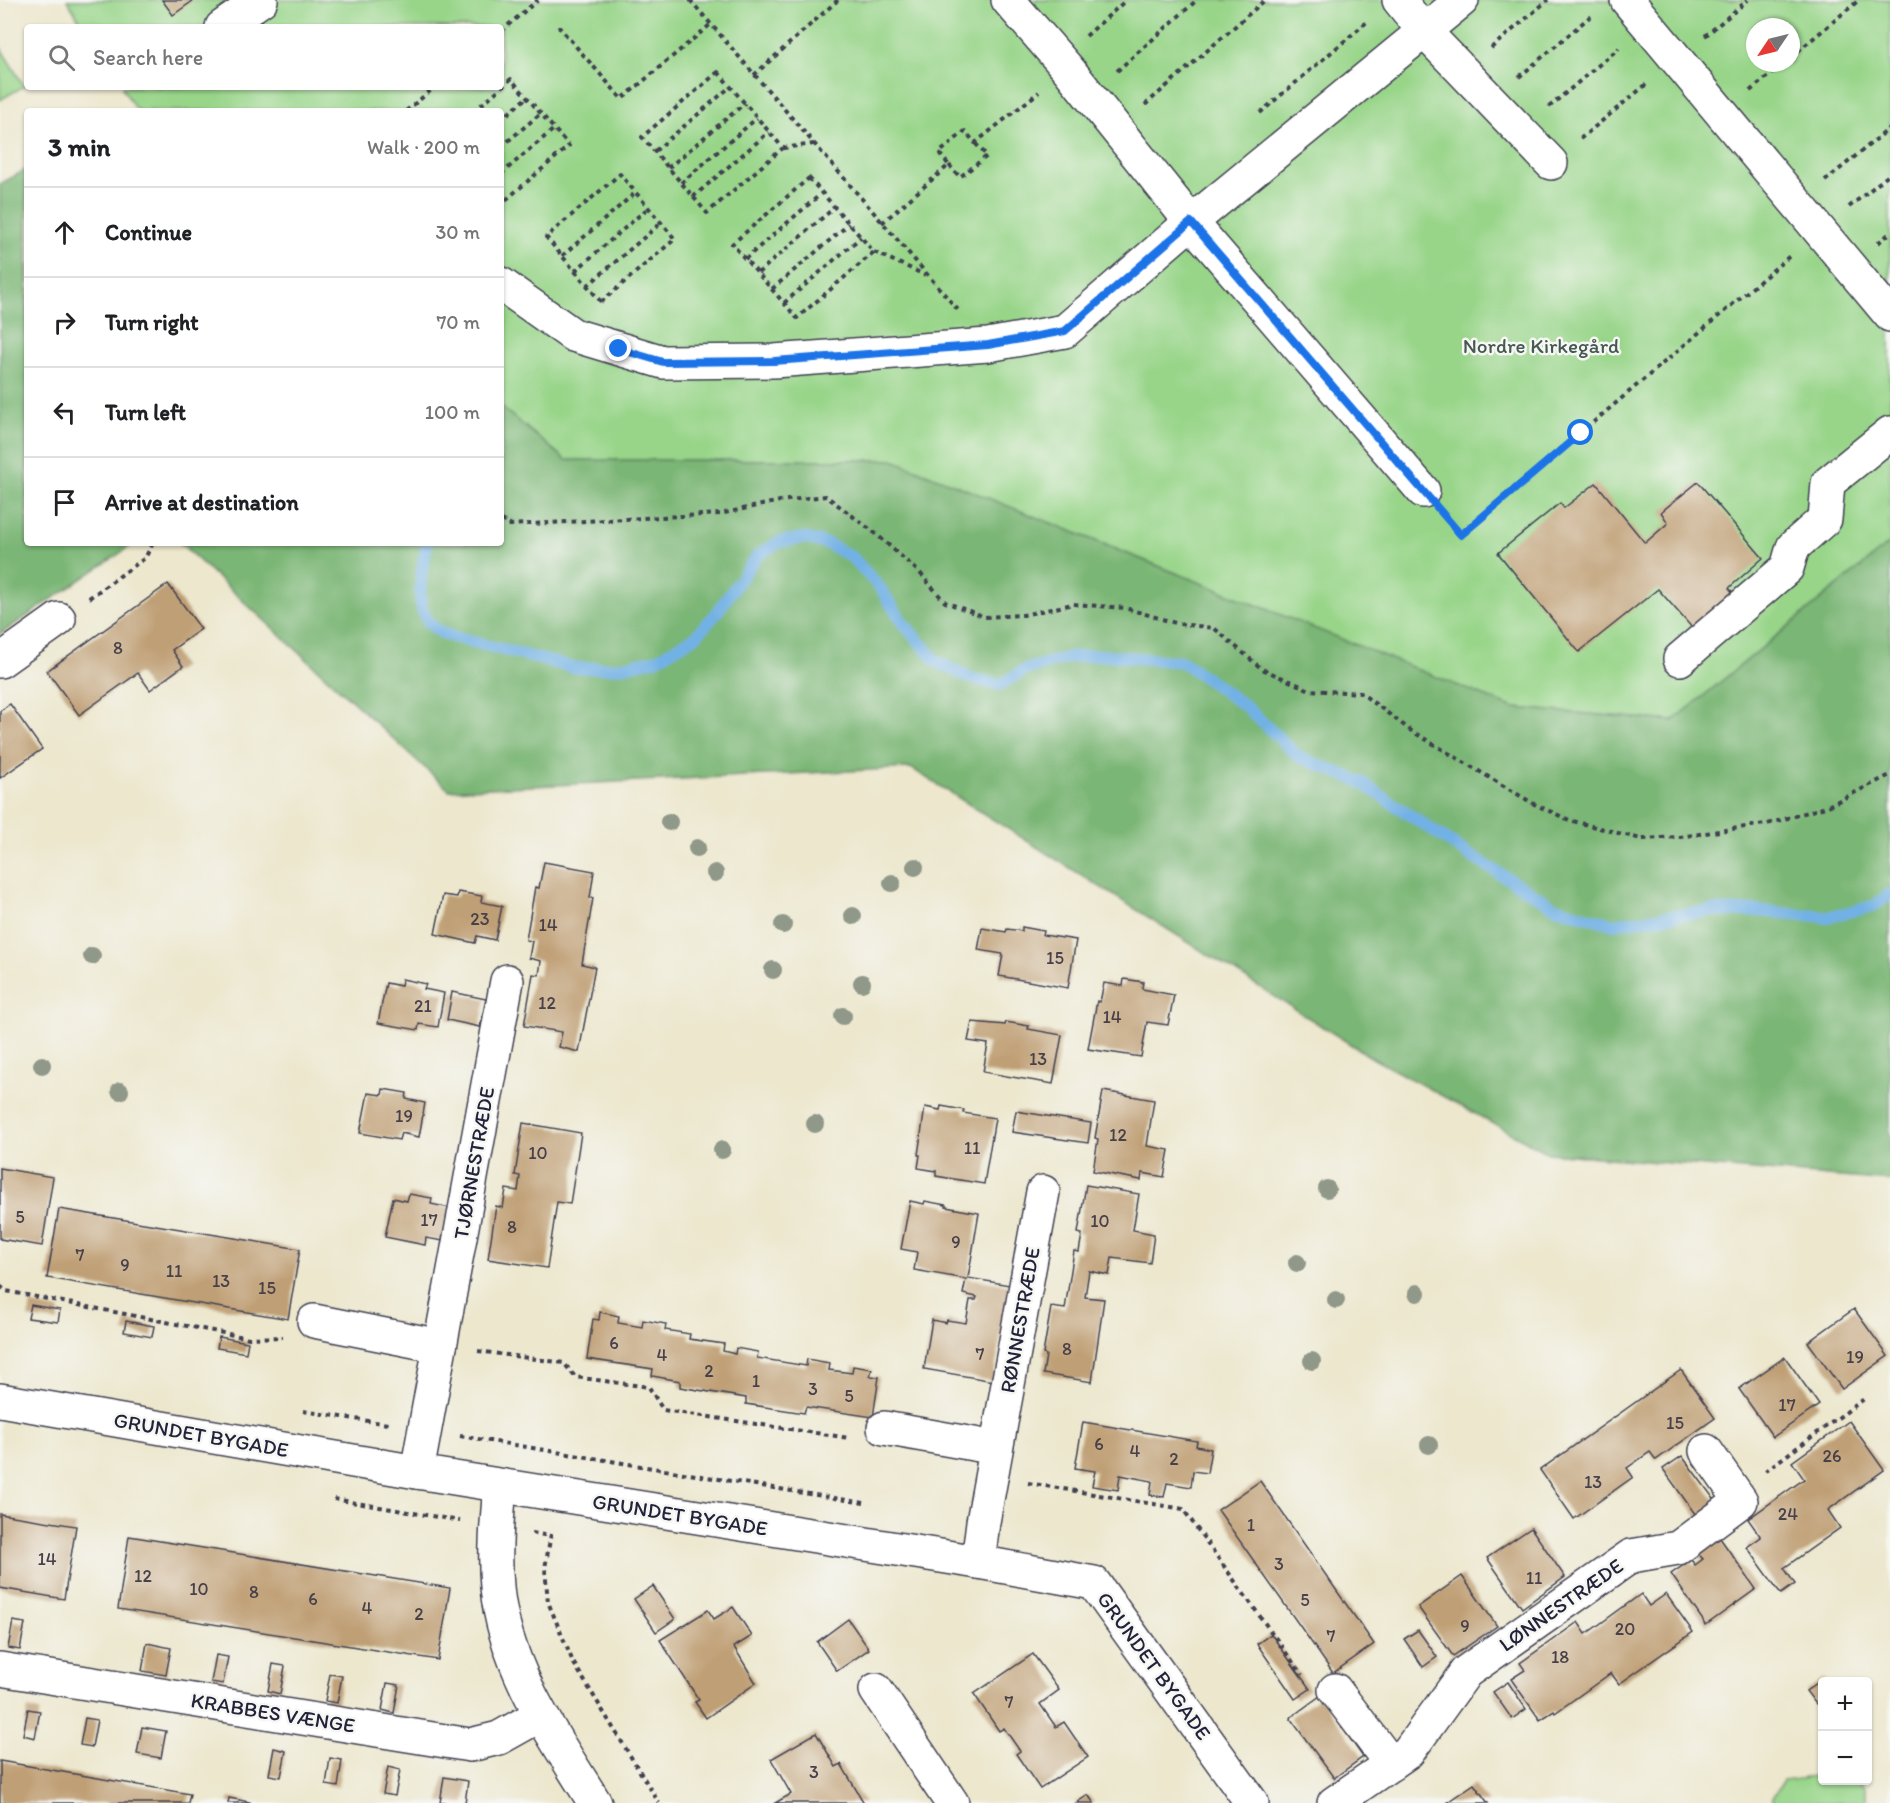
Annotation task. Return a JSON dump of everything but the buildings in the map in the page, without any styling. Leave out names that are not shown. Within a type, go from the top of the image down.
[{"type":"street","points":[[226,24],[261,0]]},
{"type":"street","points":[[1008,0],[1068,69],[1191,222],[1423,491]]},
{"type":"street","points":[[1399,0],[1425,32],[1551,163]]},
{"type":"street","points":[[504,286],[573,334],[663,362],[774,361],[988,345],[1065,331],[1191,222],[1462,0]]},
{"type":"street","points":[[1614,4],[1647,25],[1890,315]]},
{"type":"street","points":[[1680,659],[1787,568],[1793,547],[1825,519],[1828,483],[1890,433]]},
{"type":"street","points":[[0,661],[59,619]]},
{"type":"street","name":"TJØRNESTRÆDE","points":[[417,1472],[507,981]]},
{"type":"street","name":"RØNNESTRÆDE","points":[[978,1562],[1043,1192]]},
{"type":"street","points":[[314,1322],[440,1346]]},
{"type":"street","name":"GRUNDET BYGADE","points":[[0,1400],[500,1486],[978,1562],[1094,1583],[1252,1803]]},
{"type":"street","points":[[884,1428],[994,1462]]},
{"type":"street","name":"LØNNESTRÆDE","points":[[1334,1803],[1408,1752],[1466,1672],[1631,1556],[1678,1548],[1741,1502],[1706,1451]]},
{"type":"street","points":[[500,1486],[495,1541],[497,1589],[507,1636],[540,1714],[595,1803]]},
{"type":"street","name":"KRABBES VÆNGE","points":[[0,1669],[470,1745],[499,1738],[540,1714]]},
{"type":"street","points":[[876,1690],[952,1803]]},
{"type":"street","points":[[1335,1690],[1391,1764]]},
{"type":"path","points":[[504,28],[538,0]]},
{"type":"path","points":[[690,0],[988,345]]},
{"type":"path","points":[[754,75],[838,0]]},
{"type":"path","points":[[1083,38],[1126,0]]},
{"type":"path","points":[[1114,73],[1197,0]]},
{"type":"path","points":[[1142,107],[1265,0]]},
{"type":"path","points":[[1463,71],[1548,0]]},
{"type":"path","points":[[1800,49],[1858,0]]},
{"type":"path","points":[[1492,101],[1614,4]]},
{"type":"path","points":[[1257,116],[1371,18]]},
{"type":"path","points":[[558,26],[622,99],[711,24]]},
{"type":"path","points":[[1521,132],[1647,25]]},
{"type":"path","points":[[975,143],[1068,69]]},
{"type":"path","points":[[783,148],[718,72],[642,137],[706,213],[783,148],[813,144]]},
{"type":"path","points":[[504,85],[511,79],[569,146],[504,201]]},
{"type":"path","points":[[655,152],[730,87]]},
{"type":"path","points":[[410,108],[431,90]]},
{"type":"path","points":[[477,108],[498,90]]},
{"type":"path","points":[[504,117],[527,97]]},
{"type":"path","points":[[668,168],[745,103]]},
{"type":"path","points":[[504,144],[541,113]]},
{"type":"path","points":[[681,183],[757,118]]},
{"type":"path","points":[[1797,205],[1890,128]]},
{"type":"path","points":[[504,171],[554,129]]},
{"type":"path","points":[[693,197],[770,132]]},
{"type":"path","points":[[965,132],[987,156],[960,177],[950,165],[939,153],[965,132]]},
{"type":"path","points":[[882,223],[950,165]]},
{"type":"path","points":[[601,302],[675,239],[620,174],[546,237],[607,310],[619,349]]},
{"type":"path","points":[[1423,491],[1461,535],[1890,174]]},
{"type":"path","points":[[874,252],[797,318],[732,244],[809,178],[874,252],[928,276]]},
{"type":"path","points":[[562,256],[635,193]]},
{"type":"path","points":[[745,259],[822,193]]},
{"type":"path","points":[[758,273],[835,207]]},
{"type":"path","points":[[575,271],[648,208]]},
{"type":"path","points":[[587,286],[661,223]]},
{"type":"path","points":[[772,290],[849,224]]},
{"type":"path","points":[[784,303],[861,237]]},
{"type":"path","points":[[504,522],[510,525],[720,514],[780,501],[826,496],[920,573],[945,602],[985,617],[1023,615],[1073,604],[1125,608],[1179,624],[1214,628],[1262,669],[1310,690],[1361,693],[1410,730],[1534,804],[1569,820],[1641,839],[1680,837],[1771,823],[1828,806],[1890,775]]},
{"type":"path","points":[[59,619],[145,558],[151,546]]},
{"type":"path","points":[[0,1286],[6,1291],[249,1338],[298,1336],[314,1322]]},
{"type":"path","points":[[440,1346],[564,1363],[575,1377],[649,1387],[663,1410],[867,1441],[884,1428]]},
{"type":"path","points":[[1789,1454],[1864,1399]]},
{"type":"path","points":[[564,1453],[545,1568],[548,1602],[573,1662],[659,1803]]},
{"type":"path","points":[[994,1462],[1183,1509],[1311,1687],[1335,1690]]},
{"type":"green space","name":"Nordre Kirkegård","points":[[67,0],[1890,0],[1890,543],[1673,721],[1514,708],[893,460],[566,460],[504,409],[504,108],[135,108],[124,90],[504,90],[504,24],[82,24]]},
{"type":"green space","points":[[0,47],[24,86],[0,100]]},
{"type":"green space","points":[[24,171],[24,546],[131,546],[0,634],[0,184]]},
{"type":"green space","points":[[504,409],[566,460],[893,460],[1514,708],[1673,721],[1890,543],[1890,1181],[1548,1153],[1374,1059],[911,768],[449,790],[183,546],[504,546]]},
{"type":"green space","points":[[1818,1777],[1818,1785],[1863,1785],[1866,1788],[1866,1803],[1773,1803],[1773,1798],[1783,1781]]},
{"type":"waterway","points":[[426,546],[421,576],[421,601],[428,621],[442,633],[575,668],[615,668],[655,660],[695,637],[714,616],[757,556],[779,542],[804,538],[828,544],[853,558],[880,588],[904,624],[937,662],[970,678],[1000,685],[1024,670],[1070,657],[1101,655],[1183,662],[1245,706],[1299,757],[1361,782],[1469,855],[1555,907],[1612,924],[1709,911],[1758,911],[1827,917],[1874,906],[1890,894]]},
{"type":"route","points":[[619,349],[663,362],[774,361],[988,345],[1065,331],[1191,222],[1461,535],[1581,433]]}]
